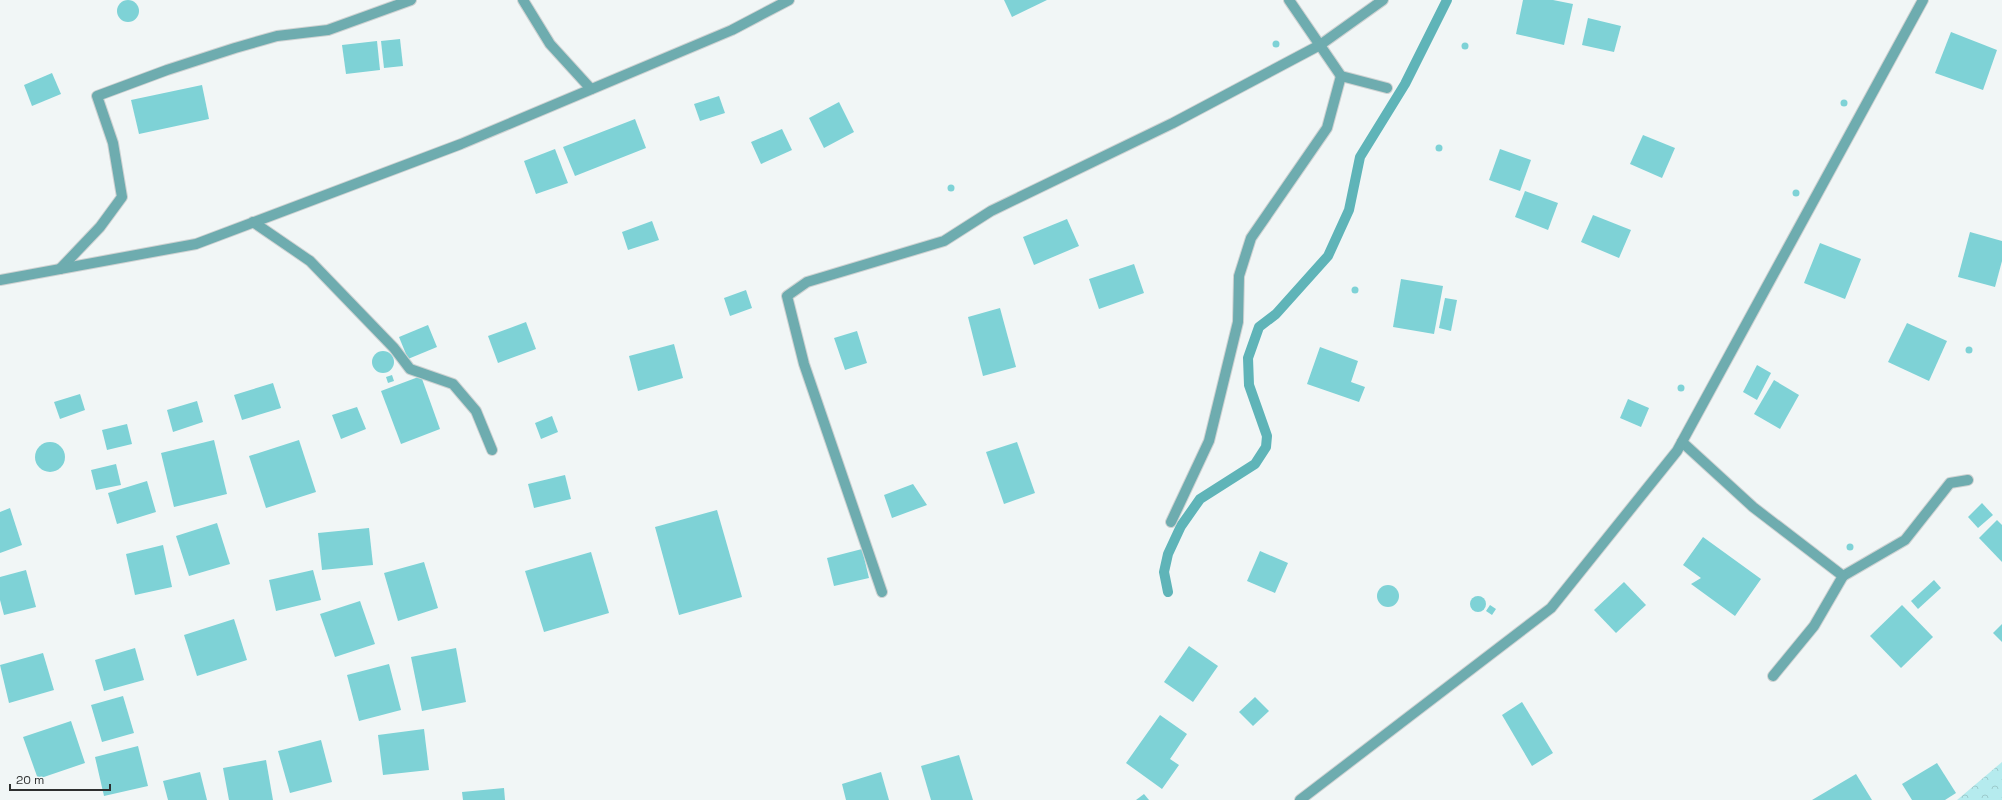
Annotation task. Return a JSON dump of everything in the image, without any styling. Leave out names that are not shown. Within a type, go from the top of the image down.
[{"type":"street","points":[[60,269],[100,227],[122,197],[113,143],[97,96],[235,48],[277,36],[328,30],[411,0]]},
{"type":"street","points":[[523,0],[550,44],[591,89]]},
{"type":"street","points":[[0,280],[196,244],[462,144],[732,30],[789,0]]},
{"type":"street","points":[[1289,0],[1342,76],[1387,88]]},
{"type":"street","points":[[882,592],[804,364],[787,296],[807,282],[944,241],[991,211],[1173,123],[1320,45],[1384,0]]},
{"type":"street","points":[[1300,800],[1551,608],[1672,457],[1682,442],[1923,0]]},
{"type":"street","points":[[1171,522],[1210,440],[1238,322],[1239,276],[1251,238],[1328,128],[1342,76]]},
{"type":"street","points":[[253,222],[310,260],[394,348],[410,369],[453,384],[476,411],[492,450]]},
{"type":"street","points":[[1682,442],[1753,507],[1843,576]]},
{"type":"street","points":[[1773,676],[1814,626],[1843,576],[1905,540],[1950,483],[1968,480]]},
{"type":"green space","points":[[2002,762],[2002,800],[1957,800]]},
{"type":"building","points":[[128,0],[136,3],[139,11],[136,19],[128,22],[120,19],[117,11],[120,3]]},
{"type":"building","points":[[1004,0],[1047,0],[1012,17]]},
{"type":"building","points":[[1523,0],[1553,0],[1573,4],[1564,45],[1516,34]]},
{"type":"building","points":[[1588,18],[1621,26],[1614,52],[1582,45]]},
{"type":"building","points":[[1951,32],[1997,50],[1983,90],[1935,73]]},
{"type":"building","points":[[400,39],[403,66],[384,68],[381,41]]},
{"type":"building","points":[[1276,40],[1279,41],[1279,47],[1276,48],[1273,47],[1272,44],[1273,41]]},
{"type":"building","points":[[377,41],[380,70],[346,74],[342,45]]},
{"type":"building","points":[[1465,42],[1468,43],[1468,49],[1465,50],[1462,49],[1461,46],[1462,43]]},
{"type":"building","points":[[52,73],[61,94],[32,106],[24,85]]},
{"type":"building","points":[[202,85],[209,119],[139,134],[131,100]]},
{"type":"building","points":[[719,96],[725,113],[700,121],[694,104]]},
{"type":"building","points":[[1844,99],[1847,100],[1847,106],[1844,107],[1841,106],[1840,103],[1841,100]]},
{"type":"building","points":[[839,102],[854,132],[824,148],[809,118]]},
{"type":"building","points":[[635,119],[646,148],[575,176],[563,147]]},
{"type":"building","points":[[782,129],[792,150],[761,164],[751,142]]},
{"type":"building","points":[[1643,135],[1675,148],[1662,178],[1630,164]]},
{"type":"building","points":[[1439,144],[1442,145],[1442,151],[1439,152],[1436,151],[1435,148],[1436,145]]},
{"type":"building","points":[[555,149],[568,183],[536,194],[524,161]]},
{"type":"building","points":[[1500,149],[1531,160],[1520,191],[1489,180]]},
{"type":"building","points":[[951,184],[954,185],[954,191],[951,192],[948,191],[947,188],[948,185]]},
{"type":"building","points":[[1796,189],[1799,190],[1799,196],[1796,197],[1793,196],[1792,193],[1793,190]]},
{"type":"building","points":[[1525,191],[1558,203],[1548,230],[1515,217]]},
{"type":"building","points":[[1593,215],[1631,230],[1619,258],[1581,242]]},
{"type":"building","points":[[1067,219],[1079,246],[1034,265],[1023,237]]},
{"type":"building","points":[[652,221],[659,240],[628,250],[622,232]]},
{"type":"building","points":[[1970,232],[2002,241],[2002,261],[1995,287],[1958,277]]},
{"type":"building","points":[[1820,243],[1861,259],[1845,299],[1804,283]]},
{"type":"building","points":[[1134,264],[1144,293],[1099,309],[1089,279]]},
{"type":"building","points":[[1401,279],[1443,286],[1434,334],[1393,327]]},
{"type":"building","points":[[1355,286],[1358,287],[1358,293],[1355,294],[1352,293],[1351,290],[1352,287]]},
{"type":"building","points":[[746,290],[752,308],[730,316],[724,298]]},
{"type":"building","points":[[1445,298],[1457,300],[1451,331],[1439,328]]},
{"type":"building","points":[[1000,308],[1016,367],[983,376],[968,317]]},
{"type":"building","points":[[526,322],[536,349],[498,363],[488,336]]},
{"type":"building","points":[[1907,323],[1947,341],[1929,381],[1888,362]]},
{"type":"building","points":[[428,325],[437,347],[408,359],[399,337]]},
{"type":"building","points":[[857,331],[867,363],[845,370],[834,338]]},
{"type":"building","points":[[674,344],[683,378],[638,391],[629,356]]},
{"type":"building","points":[[1969,346],[1972,347],[1972,353],[1969,354],[1966,353],[1965,350],[1966,347]]},
{"type":"building","points":[[1320,347],[1358,361],[1351,382],[1365,387],[1359,402],[1307,384]]},
{"type":"building","points":[[383,351],[391,354],[394,362],[391,370],[383,373],[375,370],[372,362],[375,354]]},
{"type":"building","points":[[1757,365],[1771,373],[1757,400],[1743,392]]},
{"type":"building","points":[[392,375],[394,381],[388,383],[386,377]]},
{"type":"building","points":[[421,376],[440,429],[401,444],[381,391]]},
{"type":"building","points":[[1774,380],[1799,395],[1780,429],[1754,414]]},
{"type":"building","points":[[273,383],[281,408],[242,420],[234,395]]},
{"type":"building","points":[[1681,384],[1684,385],[1684,391],[1681,392],[1678,391],[1677,388],[1678,385]]},
{"type":"building","points":[[80,394],[85,410],[60,419],[54,402]]},
{"type":"building","points":[[1628,399],[1649,408],[1641,427],[1620,418]]},
{"type":"building","points":[[197,401],[203,422],[173,432],[167,410]]},
{"type":"building","points":[[357,407],[366,429],[341,439],[332,415]]},
{"type":"building","points":[[552,416],[558,432],[541,439],[535,423]]},
{"type":"building","points":[[127,424],[132,444],[107,450],[102,430]]},
{"type":"building","points":[[214,440],[227,494],[174,507],[161,453]]},
{"type":"building","points":[[299,440],[316,492],[266,508],[249,456]]},
{"type":"building","points":[[50,442],[61,446],[65,457],[61,468],[50,472],[39,468],[35,457],[39,446]]},
{"type":"building","points":[[1017,442],[1035,493],[1004,504],[986,452]]},
{"type":"building","points":[[116,464],[121,485],[96,490],[91,470]]},
{"type":"building","points":[[565,475],[571,499],[534,508],[528,484]]},
{"type":"building","points":[[147,481],[156,512],[117,524],[108,493]]},
{"type":"building","points":[[913,484],[927,505],[892,518],[884,495]]},
{"type":"building","points":[[1982,503],[1993,515],[1978,528],[1968,517]]},
{"type":"building","points":[[10,508],[22,545],[0,553],[0,512]]},
{"type":"building","points":[[717,510],[742,597],[679,615],[655,527]]},
{"type":"building","points":[[1997,520],[2002,525],[2002,562],[1979,538]]},
{"type":"building","points":[[217,523],[230,564],[189,576],[176,536]]},
{"type":"building","points":[[369,528],[373,565],[322,570],[318,533]]},
{"type":"building","points":[[1703,537],[1761,579],[1735,616],[1691,584],[1701,578],[1683,565]]},
{"type":"building","points":[[1850,543],[1853,544],[1853,550],[1850,551],[1847,550],[1846,547],[1847,544]]},
{"type":"building","points":[[163,545],[172,587],[135,595],[126,554]]},
{"type":"building","points":[[862,549],[869,578],[834,586],[827,558]]},
{"type":"building","points":[[1260,551],[1288,563],[1275,593],[1247,581]]},
{"type":"building","points":[[591,552],[609,613],[544,632],[525,571]]},
{"type":"building","points":[[424,562],[438,608],[398,621],[384,573]]},
{"type":"building","points":[[26,570],[36,607],[4,615],[0,600],[0,577]]},
{"type":"building","points":[[313,570],[321,600],[276,611],[269,580]]},
{"type":"building","points":[[1934,580],[1941,588],[1918,609],[1911,601]]},
{"type":"building","points":[[1624,582],[1646,605],[1616,633],[1594,610]]},
{"type":"building","points":[[1388,585],[1396,588],[1399,596],[1396,604],[1388,607],[1380,604],[1377,596],[1380,588]]},
{"type":"building","points":[[1478,596],[1484,598],[1486,604],[1484,610],[1478,612],[1472,610],[1470,604],[1472,598]]},
{"type":"building","points":[[360,601],[375,644],[335,657],[320,614]]},
{"type":"building","points":[[1490,605],[1496,609],[1492,615],[1486,611]]},
{"type":"building","points":[[1902,605],[1933,637],[1901,668],[1870,636]]},
{"type":"building","points":[[234,619],[247,660],[197,676],[184,635]]},
{"type":"building","points":[[2002,624],[2002,642],[1993,633]]},
{"type":"building","points":[[1189,646],[1218,666],[1193,702],[1164,682]]},
{"type":"building","points":[[135,648],[144,680],[104,691],[95,660]]},
{"type":"building","points":[[456,648],[466,702],[422,711],[411,657]]},
{"type":"building","points":[[43,653],[54,690],[9,703],[0,665]]},
{"type":"building","points":[[389,664],[401,710],[359,721],[347,675]]},
{"type":"building","points":[[123,696],[134,733],[102,742],[91,705]]},
{"type":"building","points":[[1255,697],[1269,711],[1253,726],[1239,712]]},
{"type":"building","points":[[1522,702],[1553,753],[1532,766],[1502,715]]},
{"type":"building","points":[[1160,715],[1187,734],[1170,759],[1179,765],[1162,789],[1126,763]]},
{"type":"building","points":[[71,721],[85,763],[38,779],[23,737]]},
{"type":"building","points":[[424,729],[429,770],[383,775],[378,735]]},
{"type":"building","points":[[321,740],[332,782],[290,793],[278,751]]},
{"type":"building","points":[[138,746],[148,786],[104,796],[95,757]]},
{"type":"building","points":[[959,755],[973,800],[931,800],[921,766]]},
{"type":"building","points":[[266,760],[273,800],[229,800],[223,768]]},
{"type":"building","points":[[1937,763],[1956,793],[1945,800],[1912,800],[1902,784]]},
{"type":"building","points":[[200,772],[207,800],[168,800],[163,781]]},
{"type":"building","points":[[881,772],[889,800],[846,800],[842,784]]},
{"type":"building","points":[[1856,774],[1872,800],[1812,800]]},
{"type":"building","points":[[504,788],[505,800],[463,800],[462,792]]},
{"type":"building","points":[[1144,794],[1149,800],[1136,800]]},
{"type":"waterway","points":[[1168,592],[1164,572],[1168,554],[1181,526],[1200,499],[1255,464],[1266,447],[1267,436],[1249,385],[1248,358],[1259,327],[1276,314],[1328,256],[1349,210],[1360,157],[1405,84],[1447,0]]}]
